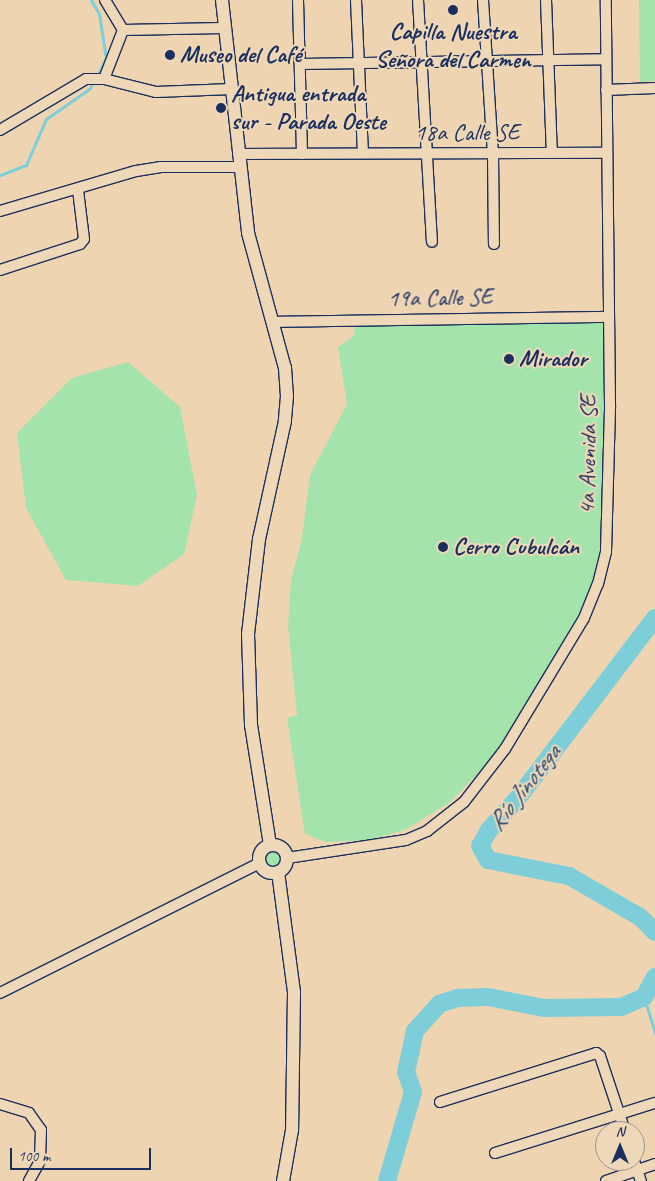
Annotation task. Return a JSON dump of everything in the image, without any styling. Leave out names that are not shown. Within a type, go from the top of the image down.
[{"type":"main road","points":[[222,0],[223,28],[232,89],[248,233],[285,368],[285,421],[264,515],[251,592],[247,660],[251,725],[270,845]]},
{"type":"main road","points":[[270,845],[282,848],[287,858],[285,867],[278,872],[267,871],[260,863],[260,854],[270,845]]},
{"type":"main road","points":[[278,872],[294,992],[292,1130],[283,1181]]},
{"type":"street","points":[[105,0],[124,30]]},
{"type":"street","points":[[298,0],[302,154]]},
{"type":"street","points":[[356,0],[363,154]]},
{"type":"street","points":[[418,0],[432,242]]},
{"type":"street","points":[[483,0],[493,153],[494,244]]},
{"type":"street","points":[[546,0],[552,153]]},
{"type":"street","name":"4a Avenida SE","points":[[287,858],[406,840],[427,831],[464,802],[505,749],[584,618],[598,584],[606,552],[610,405],[605,59],[606,0]]},
{"type":"street","points":[[124,30],[223,28]]},
{"type":"street","points":[[104,78],[124,30]]},
{"type":"street","points":[[300,64],[605,59]]},
{"type":"street","points":[[0,130],[86,79],[104,78],[156,92],[232,89]]},
{"type":"street","points":[[606,90],[655,88]]},
{"type":"street","name":"18a Calle SE","points":[[0,211],[78,190],[136,171],[239,160],[269,154],[606,153]]},
{"type":"street","points":[[0,270],[80,244],[84,239],[78,190]]},
{"type":"street","name":"19a Calle SE","points":[[272,322],[609,316]]},
{"type":"street","points":[[0,993],[260,863]]},
{"type":"street","points":[[440,1102],[596,1053],[600,1056],[621,1121]]},
{"type":"street","points":[[495,1153],[655,1103]]},
{"type":"street","points":[[0,1104],[29,1113],[41,1130],[40,1161],[30,1181]]},
{"type":"street","points":[[606,1181],[626,1171]]},
{"type":"green space","points":[[639,0],[655,0],[655,81],[640,82]]},
{"type":"green space","name":"Cerro Cubulcán","points":[[608,319],[604,552],[582,617],[503,748],[450,802],[407,829],[371,840],[326,842],[305,834],[287,718],[297,715],[288,626],[291,580],[302,538],[310,475],[347,404],[338,347],[354,336],[355,322]]},
{"type":"green space","points":[[128,362],[180,407],[197,495],[184,554],[138,586],[66,580],[26,508],[17,433],[72,378]]},
{"type":"green space","points":[[274,847],[283,850],[286,859],[283,868],[274,871],[265,868],[262,859],[265,850]]},
{"type":"waterway","points":[[91,0],[99,14],[106,58],[97,76]]},
{"type":"waterway","points":[[0,175],[26,165],[46,119],[89,89],[94,81]]},
{"type":"waterway","name":"Río Jinotega","points":[[655,618],[517,799],[489,830],[480,846],[488,860],[569,876],[640,917],[655,932]]},
{"type":"waterway","name":"Río Jinotega","points":[[387,1181],[413,1092],[406,1072],[415,1031],[439,1004],[458,998],[488,997],[544,1008],[621,1007],[644,997],[655,977]]},
{"type":"waterway","points":[[644,997],[655,1033]]},
{"type":"place","name":"Capilla Nuestra Señora del Carmen","points":[[453,10]]},
{"type":"place","name":"Museo del Café","points":[[170,55]]},
{"type":"place","name":"Antigua entrada sur - Parada Oeste","points":[[221,108]]},
{"type":"place","name":"Mirador","points":[[509,359]]},
{"type":"place","name":"Cerro Cubulcán","points":[[443,547]]}]
